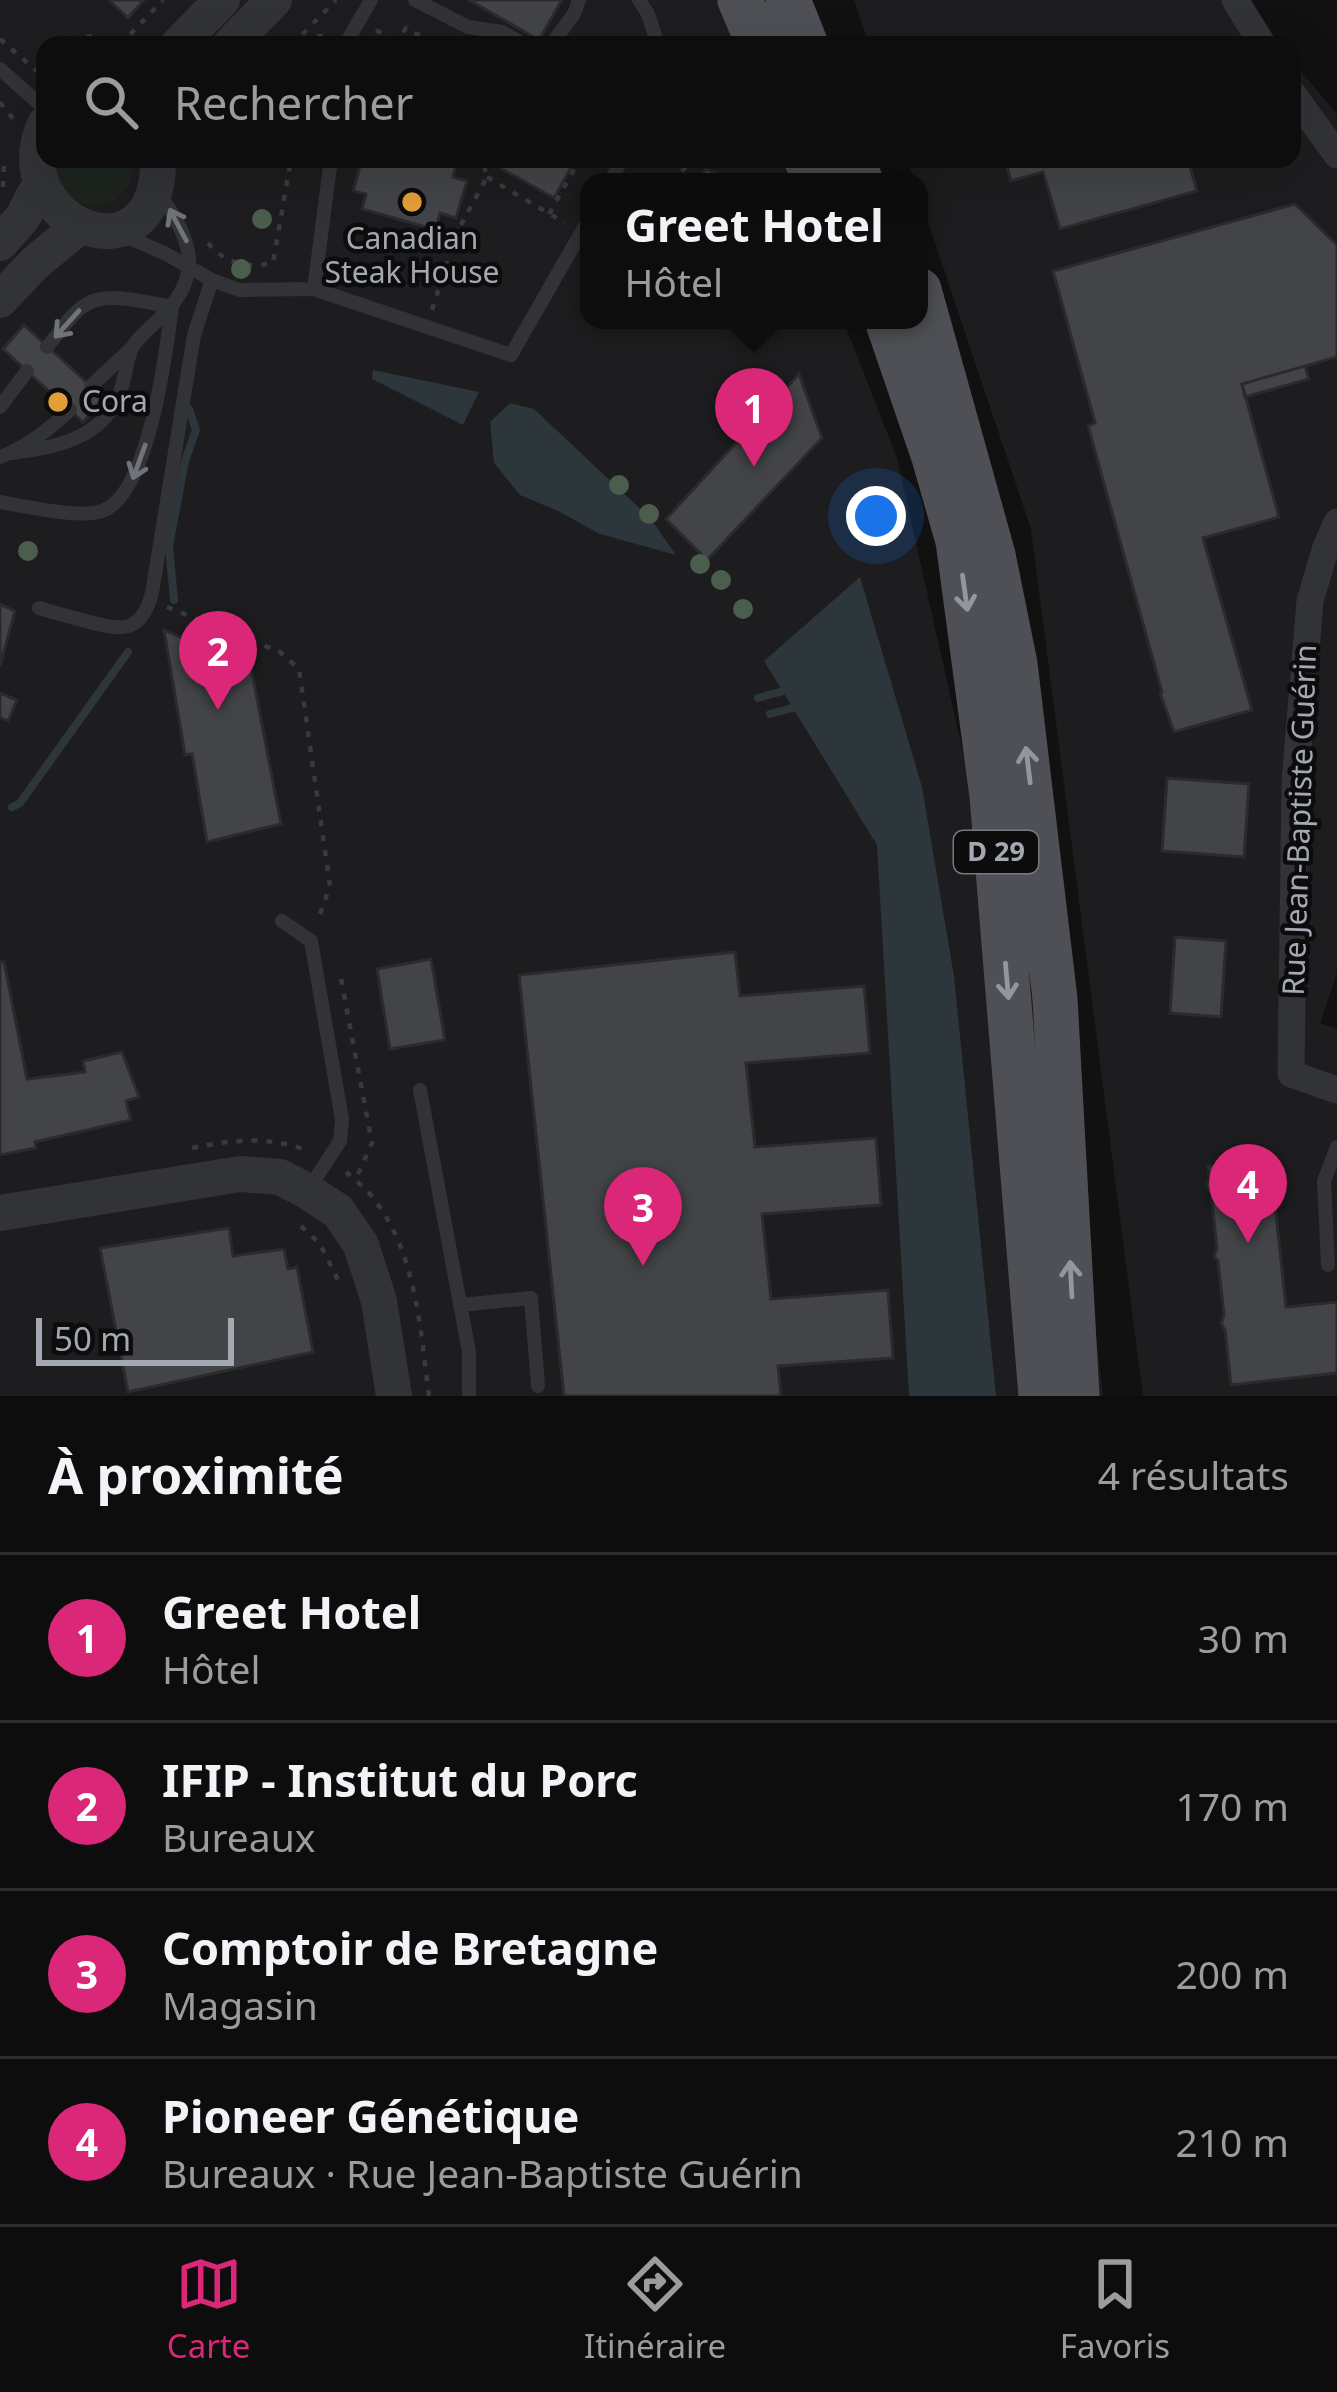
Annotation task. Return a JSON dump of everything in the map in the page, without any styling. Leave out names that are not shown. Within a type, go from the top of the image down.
[{"type":"main road","points":[[740,0],[755,36]]},
{"type":"main road","points":[[766,0],[782,36]]},
{"type":"main road","points":[[788,0],[802,36]]},
{"type":"main road","points":[[817,0],[831,36]]},
{"type":"main road","name":"D 29","points":[[890,329],[958,541],[992,796],[1041,1396]]},
{"type":"main road","name":"D 29","points":[[928,340],[993,555],[1015,664],[1055,1000],[1077,1396]]},
{"type":"street","points":[[187,36],[222,0]]},
{"type":"street","points":[[239,36],[274,0]]},
{"type":"street","points":[[1235,0],[1257,36]]},
{"type":"street","points":[[1301,105],[1337,155]]},
{"type":"street","points":[[29,122],[28,178],[34,195],[51,217],[93,230]]},
{"type":"street","points":[[0,300],[35,263],[93,230],[126,224],[148,202],[156,173]]},
{"type":"street","points":[[0,243],[23,217],[34,195]]},
{"type":"street","name":"Rue Jean-Baptiste Guérin","points":[[1337,522],[1310,601],[1295,782],[1292,1074],[1337,1090]]},
{"type":"street","points":[[0,1213],[240,1174],[280,1177],[302,1207],[338,1211],[362,1245],[379,1301],[394,1396]]},
{"type":"lane","points":[[351,36],[371,0]]},
{"type":"lane","points":[[415,0],[468,27],[509,36]]},
{"type":"lane","points":[[558,36],[579,0]]},
{"type":"lane","points":[[639,0],[655,36]]},
{"type":"lane","points":[[0,69],[36,101]]},
{"type":"lane","points":[[314,289],[331,168]]},
{"type":"lane","points":[[0,502],[101,512],[116,503],[142,460],[172,307],[190,267],[189,246],[156,173]]},
{"type":"lane","points":[[93,230],[139,240],[239,290],[314,289],[511,355],[580,235]]},
{"type":"lane","points":[[39,608],[113,629],[127,628],[138,622],[150,600],[194,335],[212,280]]},
{"type":"lane","points":[[47,346],[88,302],[103,298],[172,307]]},
{"type":"lane","points":[[91,386],[172,307]]},
{"type":"lane","points":[[6,455],[54,446],[89,432],[117,401],[132,348]]},
{"type":"lane","points":[[0,407],[27,371]]},
{"type":"lane","points":[[6,455],[70,410]]},
{"type":"lane","points":[[282,920],[311,941],[342,1119],[340,1142],[302,1207]]},
{"type":"lane","points":[[420,1090],[469,1352],[469,1396]]},
{"type":"lane","points":[[1328,1265],[1324,1180],[1337,1147]]},
{"type":"lane","points":[[460,1305],[531,1298],[538,1386]]},
{"type":"path","points":[[128,36],[162,0]]},
{"type":"path","points":[[301,36],[336,0]]},
{"type":"path","points":[[328,36],[335,23]]},
{"type":"path","points":[[0,103],[29,122]]},
{"type":"path","points":[[206,241],[220,258],[252,267],[274,263],[290,168]]},
{"type":"path","points":[[484,168],[487,177],[549,214],[580,224]]},
{"type":"path","points":[[549,214],[575,168]]},
{"type":"path","points":[[426,327],[457,232],[487,177]]},
{"type":"path","points":[[150,600],[280,652],[299,668],[330,886],[311,941]]},
{"type":"path","points":[[341,979],[372,1143],[355,1181]]},
{"type":"path","points":[[302,1207],[342,1289]]},
{"type":"shaded area","points":[[0,0],[718,0],[732,36],[36,36],[36,168],[785,168],[786,173],[580,173],[580,329],[847,329],[897,458],[968,775],[1072,1136],[1103,1396],[0,1396]]},
{"type":"shaded area","points":[[854,0],[1239,0],[1270,36],[866,36]]},
{"type":"shaded area","points":[[1301,72],[1337,114],[1337,973],[1320,1023],[1337,1029],[1337,1396],[1143,1396],[1031,529],[928,222],[928,173],[912,173],[910,168],[1301,168]]},
{"type":"shaded area","points":[[56,168],[132,168],[122,194],[93,206],[66,193]]},
{"type":"shaded area","points":[[373,370],[479,392],[463,425],[372,379]]},
{"type":"shaded area","points":[[510,403],[534,409],[650,518],[676,555],[600,534],[520,495],[494,463],[490,422]]},
{"type":"shaded area","points":[[860,577],[922,787],[954,976],[996,1396],[909,1396],[877,845],[764,661]]},
{"type":"building","points":[[109,0],[144,0],[128,18]]},
{"type":"building","points":[[469,0],[562,0],[541,36],[532,36]]},
{"type":"building","name":"Canadian Steak House","points":[[359,168],[455,168],[453,177],[467,181],[456,218],[440,213],[436,230],[362,209],[366,194],[353,191]]},
{"type":"building","points":[[503,168],[571,168],[554,198]]},
{"type":"building","points":[[1007,168],[1191,168],[1197,191],[1060,229],[1043,172],[1011,181]]},
{"type":"building","points":[[1295,204],[1337,245],[1337,357],[1242,384],[1279,517],[1203,538],[1252,710],[1174,732],[1088,426],[1095,423],[1053,271]]},
{"type":"building","points":[[24,325],[104,398],[83,422],[3,349]]},
{"type":"building","points":[[1305,366],[1309,379],[1245,397],[1242,384]]},
{"type":"building","points":[[799,374],[822,438],[707,560],[666,519]]},
{"type":"building","points":[[0,604],[15,611],[0,666]]},
{"type":"building","points":[[164,630],[251,667],[281,824],[207,842],[192,754],[185,755]]},
{"type":"building","points":[[0,693],[17,700],[8,721],[0,717]]},
{"type":"building","points":[[1167,778],[1249,784],[1244,857],[1162,851]]},
{"type":"building","points":[[1175,937],[1226,941],[1221,1017],[1170,1013]]},
{"type":"building","points":[[735,952],[740,996],[864,986],[870,1053],[746,1063],[755,1147],[876,1138],[881,1205],[762,1214],[771,1299],[888,1290],[893,1358],[778,1366],[781,1396],[564,1396],[519,975]]},
{"type":"building","points":[[431,959],[445,1040],[390,1049],[377,969]]},
{"type":"building","points":[[0,962],[4,962],[27,1079],[85,1072],[83,1061],[122,1052],[139,1097],[126,1101],[131,1120],[0,1155]]},
{"type":"building","points":[[1270,1159],[1286,1307],[1337,1302],[1337,1373],[1231,1385],[1211,1193],[1206,1186],[1208,1166]]},
{"type":"building","points":[[229,1228],[233,1256],[284,1249],[288,1269],[297,1267],[313,1352],[128,1392],[100,1248]]},
{"type":"waterway","points":[[174,600],[169,546],[185,461],[196,430],[189,409]]},
{"type":"waterway","points":[[12,807],[20,803],[128,652]]},
{"type":"waterway","points":[[758,698],[783,691]]},
{"type":"waterway","points":[[770,714],[796,707]]},
{"type":"place","name":"Canadian Steak House","points":[[412,202]]},
{"type":"place","name":"Cora","points":[[58,402]]},
{"type":"place","name":"Greet Hotel","points":[[754,467]]},
{"type":"place","name":"IFIP - Institut du Porc","points":[[218,710]]},
{"type":"place","name":"Pioneer Génétique","points":[[1248,1243]]},
{"type":"place","name":"Comptoir de Bretagne","points":[[643,1266]]}]
